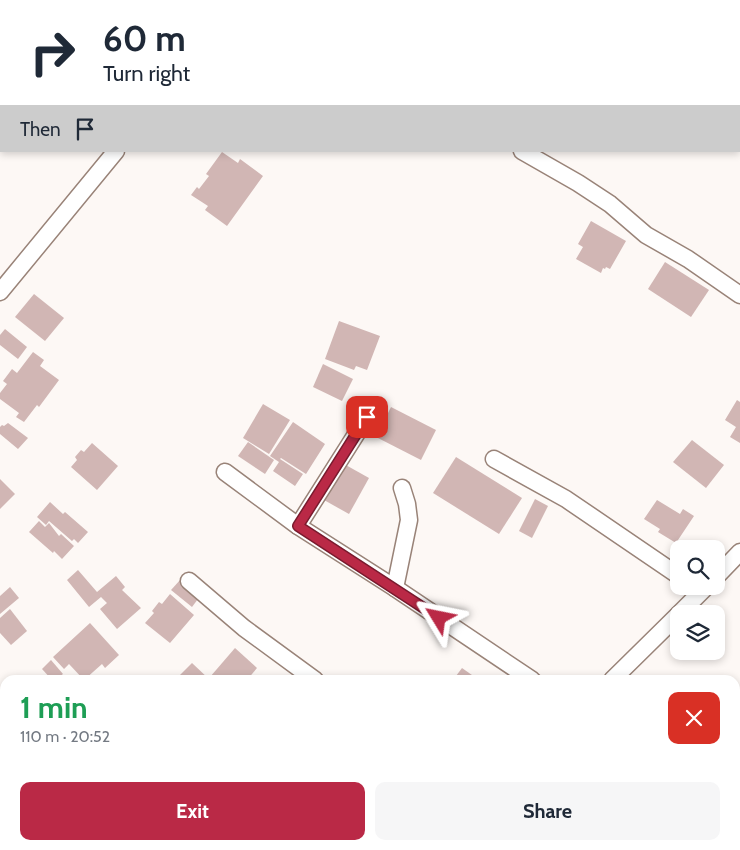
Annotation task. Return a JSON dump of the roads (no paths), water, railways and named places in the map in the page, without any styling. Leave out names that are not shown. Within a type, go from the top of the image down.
[{"type":"street","points":[[0,292],[115,152]]},
{"type":"street","points":[[524,152],[610,204],[646,235],[688,259],[740,295]]},
{"type":"street","points":[[298,526],[367,417]]},
{"type":"street","points":[[494,459],[566,498],[670,570]]},
{"type":"street","points":[[225,472],[298,526],[525,675]]},
{"type":"street","points":[[395,588],[409,520],[402,488]]},
{"type":"street","points":[[725,568],[740,552]]},
{"type":"street","points":[[189,582],[244,628],[308,675]]},
{"type":"street","points":[[686,605],[694,595]]},
{"type":"street","points":[[617,675],[670,623]]}]
